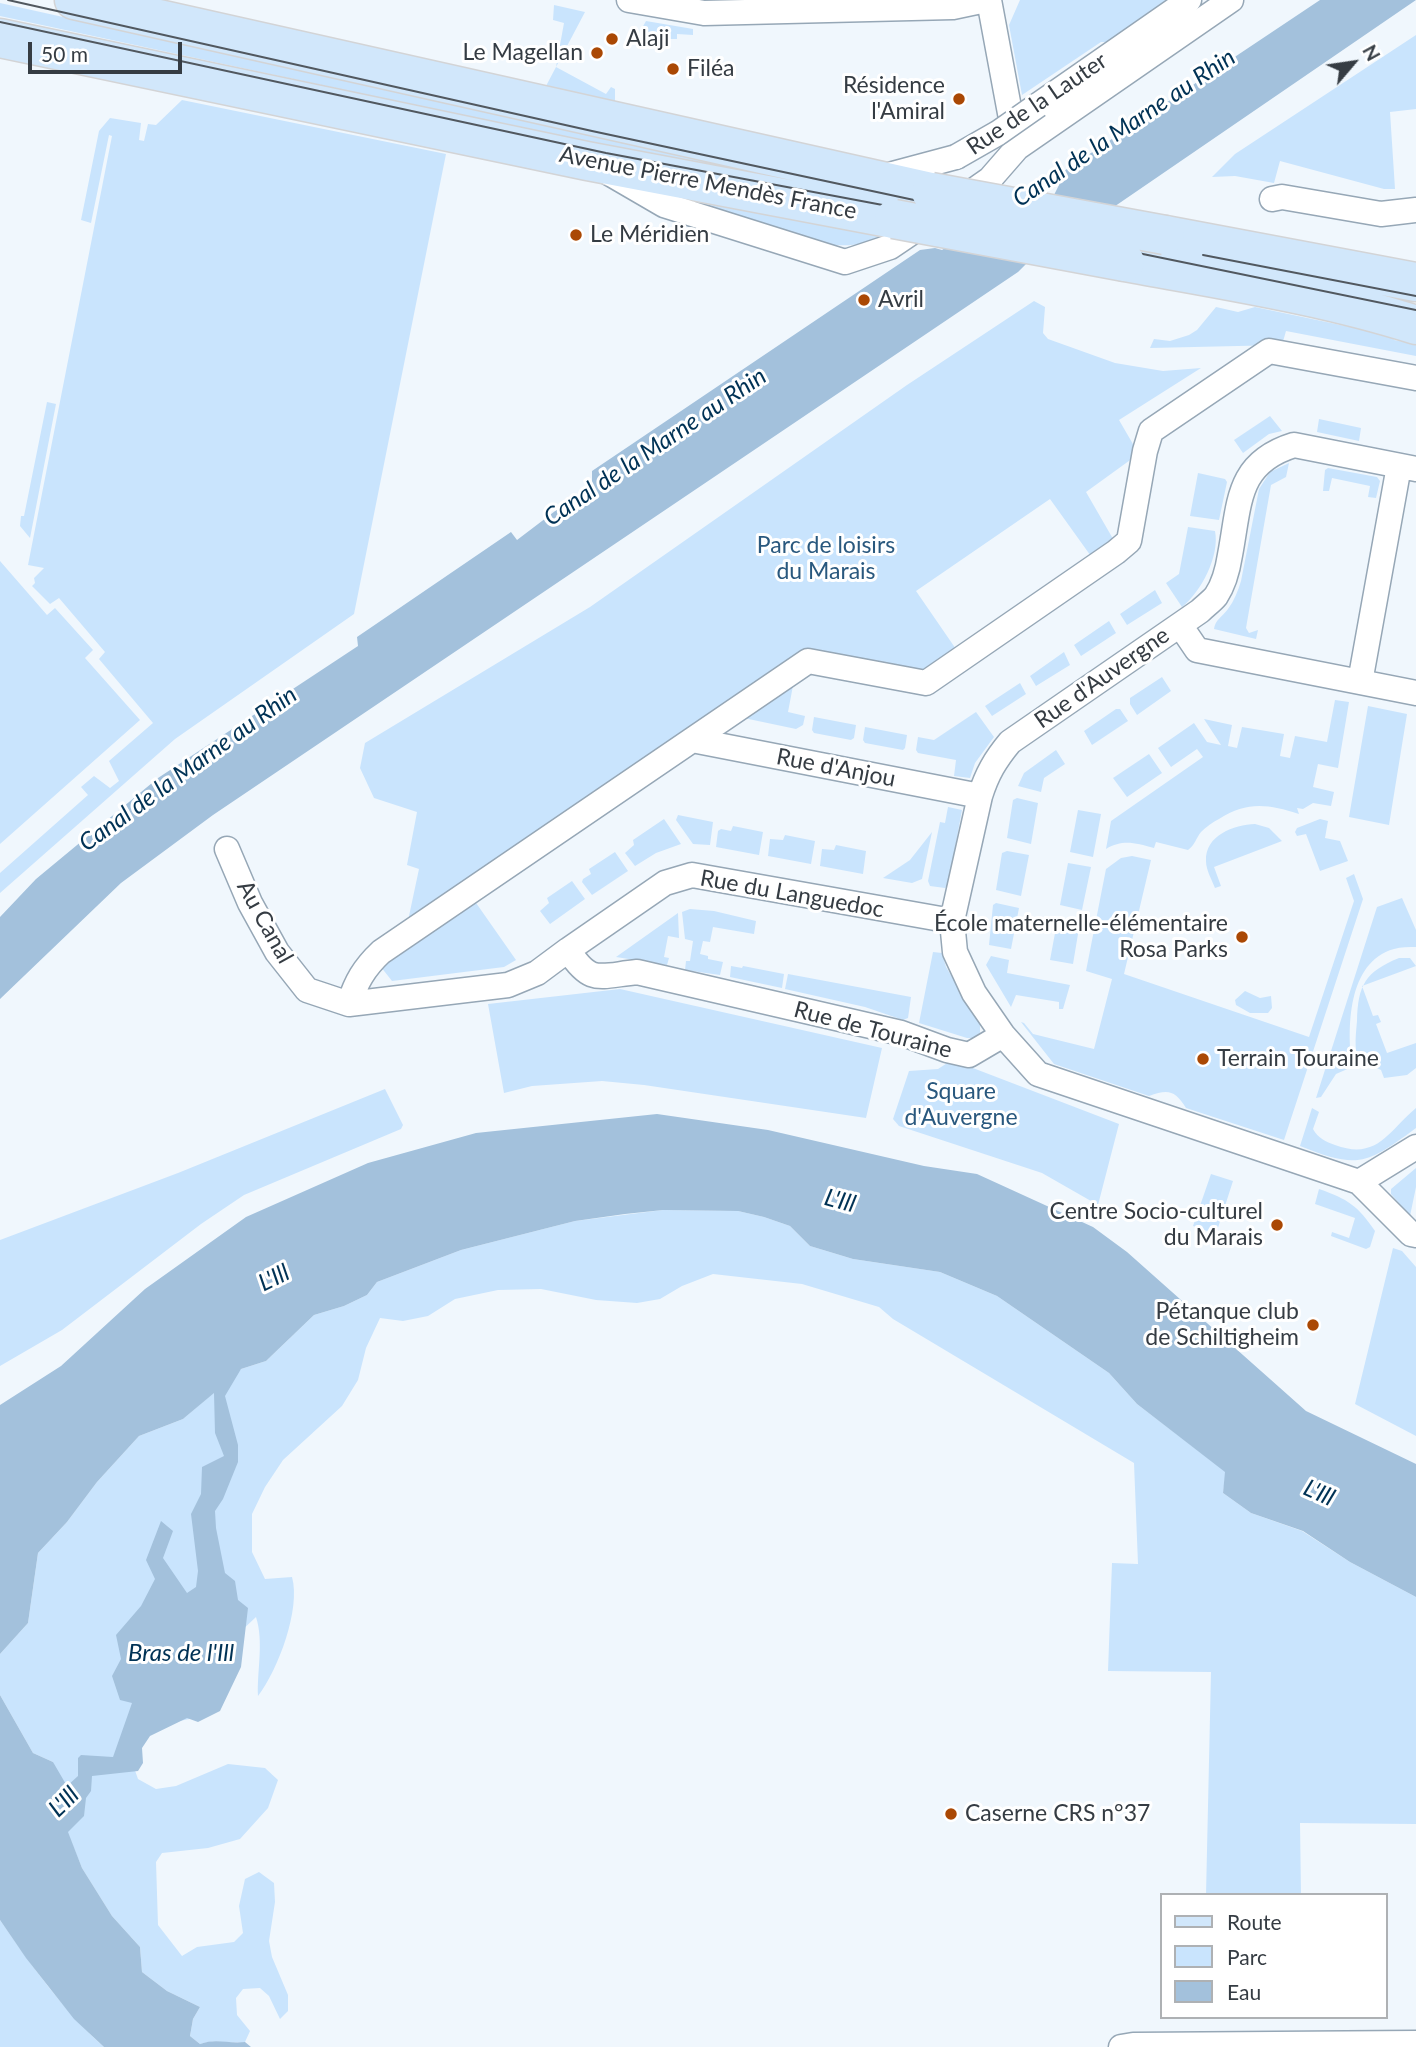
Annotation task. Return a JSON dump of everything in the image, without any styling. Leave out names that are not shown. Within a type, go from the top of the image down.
[{"type":"main road","name":"Avenue Pierre Mendès France","points":[[74,0],[872,180],[1416,282]]},
{"type":"main road","name":"Avenue Pierre Mendès France","points":[[0,38],[587,161],[1269,289],[1416,325]]},
{"type":"street","points":[[629,0],[704,13],[817,6],[953,8],[988,0],[1017,148]]},
{"type":"street","name":"Rue de la Lauter","points":[[872,180],[956,157],[998,133],[1189,0]]},
{"type":"street","points":[[587,161],[664,205],[845,262],[890,247],[990,179],[1017,148],[1231,0]]},
{"type":"street","points":[[1272,199],[1282,197],[1381,214],[1416,210]]},
{"type":"street","points":[[568,950],[537,972],[508,985],[349,1004],[357,979],[381,952],[808,661],[926,683],[1129,541],[1145,451],[1152,431],[1269,351],[1414,378]]},
{"type":"street","name":"Rue d'Auvergne","points":[[1003,1035],[974,993],[954,952],[952,921],[980,796],[986,776],[995,760],[1010,742],[1180,625],[1216,596],[1227,573],[1243,490],[1253,467],[1274,451],[1294,445],[1408,468]]},
{"type":"street","points":[[1360,682],[1408,468]]},
{"type":"street","points":[[1180,625],[1197,650],[1416,692]]},
{"type":"street","name":"Rue d'Anjou","points":[[692,740],[980,796]]},
{"type":"street","name":"Au Canal","points":[[227,849],[250,903],[276,952],[307,990],[349,1004]]},
{"type":"street","name":"Rue du Languedoc","points":[[568,950],[665,883],[692,875],[952,921]]},
{"type":"street","name":"Rue de Touraine","points":[[568,950],[580,969],[593,976],[637,972],[901,1033],[947,1051],[969,1055],[1003,1035]]},
{"type":"street","points":[[1003,1035],[1038,1074],[1359,1182],[1416,1236]]},
{"type":"street","points":[[1359,1182],[1416,1147]]},
{"type":"street","points":[[1121,2047],[1416,2043]]},
{"type":"green space","points":[[1020,0],[1170,0],[1111,42],[1101,42],[1022,95],[1009,25]]},
{"type":"green space","points":[[0,3],[747,169],[746,171],[554,135],[0,16]]},
{"type":"green space","points":[[554,5],[585,12],[556,67],[564,23],[553,20]]},
{"type":"green space","points":[[646,21],[693,29],[693,35],[677,34],[677,39],[650,39],[642,36],[641,30]]},
{"type":"green space","points":[[1416,35],[1416,109],[1390,112],[1395,189],[1384,189],[1280,161],[1274,183],[1235,176],[1212,177],[1235,154]]},
{"type":"green space","points":[[556,67],[606,94],[611,87],[615,89],[615,103],[546,86]]},
{"type":"green space","points":[[182,100],[446,154],[354,614],[175,739],[0,893],[0,873],[88,795],[81,787],[94,776],[110,788],[119,781],[109,761],[153,723],[99,659],[105,652],[59,598],[50,604],[32,586],[35,583],[34,578],[44,568],[28,565],[112,136],[109,135],[91,223],[81,220],[99,131],[110,118],[141,123],[139,140],[144,141],[148,124],[156,125]]},
{"type":"green space","points":[[676,196],[886,233],[860,244],[832,245]]},
{"type":"green space","name":"Parc de loisirs du Marais","points":[[1034,301],[1045,307],[1043,333],[1048,339],[1115,363],[1163,371],[1201,368],[1119,420],[1137,451],[1133,458],[1086,492],[1116,544],[1093,559],[1050,499],[916,591],[958,652],[925,675],[808,653],[412,923],[409,916],[419,869],[407,865],[417,812],[374,798],[360,768],[365,743],[590,607],[907,385]]},
{"type":"green space","points":[[1216,307],[1238,312],[1255,307],[1393,336],[1394,340],[1416,344],[1416,356],[1286,331],[1282,345],[1150,348],[1154,339],[1170,341],[1189,335],[1197,330]]},
{"type":"green space","points":[[47,402],[56,404],[30,538],[20,526],[21,516],[24,516]]},
{"type":"green space","points":[[1270,416],[1282,431],[1269,434],[1243,453],[1234,440]]},
{"type":"green space","points":[[1319,419],[1361,428],[1359,441],[1317,432]]},
{"type":"green space","points":[[1289,463],[1286,477],[1271,485],[1246,628],[1249,633],[1258,630],[1256,639],[1214,629],[1232,603],[1240,585],[1259,489],[1270,472]]},
{"type":"green space","points":[[1328,468],[1377,477],[1380,481],[1376,498],[1368,497],[1370,486],[1332,478],[1329,491],[1323,491],[1325,470]]},
{"type":"green space","points":[[1198,473],[1225,479],[1227,482],[1219,520],[1190,516]]},
{"type":"green space","points":[[1188,527],[1215,531],[1216,541],[1208,573],[1182,607],[1166,583],[1179,574]]},
{"type":"green space","points":[[0,561],[47,615],[55,608],[93,650],[85,658],[140,720],[0,844]]},
{"type":"green space","points":[[1155,590],[1162,603],[1127,625],[1120,614]]},
{"type":"green space","points":[[1109,621],[1116,633],[1081,656],[1074,645]]},
{"type":"green space","points":[[1064,652],[1070,665],[1036,686],[1030,676]]},
{"type":"green space","points":[[795,675],[788,712],[805,716],[803,725],[796,729],[739,717]]},
{"type":"green space","points":[[1162,677],[1171,691],[1137,715],[1130,704],[1130,698]]},
{"type":"green space","points":[[1020,683],[1026,694],[992,716],[985,706]]},
{"type":"green space","points":[[1335,700],[1349,702],[1338,768],[1318,764],[1313,787],[1334,792],[1331,806],[1313,803],[1303,809],[1297,808],[1299,814],[1267,806],[1239,809],[1207,826],[1188,850],[1156,842],[1154,848],[1124,843],[1106,849],[1111,821],[1203,757],[1197,749],[1171,767],[1158,748],[1194,723],[1207,742],[1221,745],[1204,719],[1232,725],[1228,746],[1237,748],[1242,727],[1284,734],[1280,756],[1290,758],[1295,736],[1327,742]]},
{"type":"green space","points":[[1368,706],[1407,714],[1389,825],[1349,817]]},
{"type":"green space","points":[[1120,709],[1128,721],[1092,745],[1084,731]]},
{"type":"green space","points":[[976,712],[994,737],[975,763],[970,778],[954,776],[956,760],[918,753],[918,737],[934,740]]},
{"type":"green space","points":[[814,717],[856,725],[854,738],[851,740],[814,733]]},
{"type":"green space","points":[[865,727],[907,735],[905,748],[903,750],[865,743]]},
{"type":"green space","points":[[1056,750],[1065,764],[1044,778],[1041,792],[1018,786],[1024,773]]},
{"type":"green space","points":[[1149,754],[1162,773],[1127,797],[1113,778]]},
{"type":"green space","points":[[1017,798],[1038,803],[1031,844],[1007,838],[1013,800]]},
{"type":"green space","points":[[948,807],[962,810],[948,886],[945,888],[930,886],[928,881],[940,822],[945,823]]},
{"type":"green space","points":[[1078,810],[1101,814],[1093,857],[1070,852]]},
{"type":"green space","points":[[678,815],[713,822],[710,845],[693,844],[676,820]]},
{"type":"green space","points":[[664,819],[681,844],[656,853],[635,866],[625,853],[634,845],[633,840]]},
{"type":"green space","points":[[1320,819],[1328,821],[1325,838],[1340,841],[1348,861],[1320,871],[1306,834],[1297,836],[1295,832],[1297,828]]},
{"type":"green space","points":[[1255,824],[1269,828],[1282,841],[1214,867],[1221,886],[1215,888],[1206,864],[1210,844],[1230,829]]},
{"type":"green space","points":[[733,826],[763,832],[759,855],[716,847],[718,831],[731,831]]},
{"type":"green space","points":[[932,832],[922,879],[912,883],[883,878],[910,860]]},
{"type":"green space","points":[[785,835],[815,841],[811,864],[768,856],[770,839],[783,840]]},
{"type":"green space","points":[[836,845],[866,851],[863,874],[820,866],[822,849],[834,850]]},
{"type":"green space","points":[[1007,851],[1029,855],[1021,896],[996,890],[1002,853]]},
{"type":"green space","points":[[615,852],[628,871],[592,895],[582,882],[583,879],[591,874],[589,869]]},
{"type":"green space","name":"Terrain Touraine","points":[[1132,856],[1151,860],[1124,974],[1309,1037],[1354,901],[1346,878],[1354,874],[1363,899],[1284,1140],[1186,1108],[1174,1094],[1161,1092],[1149,1096],[1054,1064],[1021,1022],[1033,1034],[1094,1049],[1112,979],[1086,971],[1106,869],[1121,858]]},
{"type":"green space","points":[[1068,863],[1091,867],[1082,910],[1060,905]]},
{"type":"green space","points":[[572,881],[585,899],[550,924],[540,911],[549,903],[547,898]]},
{"type":"green space","points":[[1402,898],[1416,930],[1416,947],[1394,949],[1378,956],[1367,968],[1353,999],[1350,1034],[1352,1067],[1336,1074],[1321,1097],[1316,1098],[1377,907]]},
{"type":"green space","points":[[474,900],[516,960],[504,967],[392,981],[381,967]]},
{"type":"green space","points":[[996,903],[1019,908],[1011,949],[989,945],[993,905]]},
{"type":"green space","points":[[690,909],[714,911],[756,921],[754,934],[713,927],[710,942],[703,941],[700,954],[723,962],[720,975],[685,970],[686,961],[690,961],[693,941],[685,939],[682,912]]},
{"type":"green space","points":[[678,913],[679,938],[668,936],[664,957],[669,958],[667,965],[616,957]]},
{"type":"green space","points":[[1058,917],[1080,922],[1073,964],[1050,960]]},
{"type":"green space","points":[[933,952],[942,953],[946,967],[980,1023],[980,1033],[974,1038],[919,1023]]},
{"type":"green space","points":[[991,956],[1009,960],[1007,973],[1070,985],[1063,1009],[1059,1009],[1059,1002],[1016,995],[1011,1007],[986,965]]},
{"type":"green space","points":[[1399,958],[1410,958],[1416,966],[1364,985],[1378,969]]},
{"type":"green space","points":[[731,966],[784,974],[782,988],[730,977]]},
{"type":"green space","points":[[788,974],[911,997],[908,1018],[903,1020],[865,1007],[785,989]]},
{"type":"green space","points":[[1363,987],[1373,1016],[1378,1015],[1381,1022],[1376,1024],[1387,1053],[1416,1043],[1416,1068],[1407,1075],[1384,1078],[1381,1070],[1358,1059],[1356,1035],[1359,998]]},
{"type":"green space","points":[[620,989],[882,1048],[866,1118],[602,1081],[532,1086],[504,1093],[488,1004]]},
{"type":"green space","points":[[1245,991],[1260,998],[1271,996],[1272,1008],[1268,1013],[1250,1013],[1236,1005],[1235,1000]]},
{"type":"green space","name":"Square d'Auvergne","points":[[952,1060],[1119,1124],[1098,1205],[1042,1173],[899,1126],[893,1119],[909,1071],[938,1069]]},
{"type":"green space","points":[[385,1089],[403,1125],[401,1129],[244,1195],[201,1224],[62,1330],[0,1366],[0,1240],[178,1173]]},
{"type":"green space","points":[[1312,1108],[1319,1112],[1313,1129],[1317,1135],[1328,1142],[1350,1149],[1362,1149],[1381,1141],[1416,1108],[1416,1128],[1373,1156],[1361,1160],[1336,1158],[1300,1146]]},
{"type":"green space","points":[[1416,1168],[1416,1187],[1410,1216],[1391,1194],[1391,1189]]},
{"type":"green space","points":[[1211,1174],[1233,1181],[1216,1234],[1193,1226]]},
{"type":"green space","points":[[1319,1189],[1352,1204],[1363,1215],[1375,1231],[1370,1247],[1366,1249],[1331,1236],[1332,1232],[1349,1238],[1355,1218],[1315,1204]]},
{"type":"green space","points":[[663,1210],[738,1211],[764,1217],[790,1226],[810,1246],[853,1259],[940,1272],[997,1296],[1109,1373],[1137,1404],[1226,1472],[1223,1493],[1251,1513],[1302,1531],[1350,1562],[1416,1597],[1416,1824],[1300,1823],[1301,1893],[1206,1893],[1211,1672],[1108,1671],[1112,1563],[1138,1564],[1134,1463],[893,1319],[879,1307],[802,1284],[713,1274],[682,1286],[660,1299],[637,1303],[596,1300],[541,1289],[498,1290],[455,1299],[428,1316],[403,1321],[380,1318],[366,1348],[358,1380],[342,1406],[283,1460],[265,1487],[252,1514],[252,1552],[265,1579],[292,1577],[294,1590],[286,1639],[266,1685],[258,1696],[260,1646],[256,1617],[238,1634],[209,1715],[155,1726],[131,1759],[138,1779],[156,1789],[176,1786],[228,1764],[265,1768],[278,1780],[268,1808],[240,1839],[208,1848],[162,1853],[156,1862],[158,1925],[182,1956],[197,1947],[234,1942],[243,1933],[239,1906],[245,1879],[259,1872],[274,1883],[275,1902],[269,1941],[272,1957],[288,1995],[288,2011],[280,2019],[269,1996],[260,1988],[243,1989],[236,1998],[237,2015],[250,2031],[245,2042],[200,2044],[190,2036],[193,2019],[200,2007],[167,1991],[142,1972],[140,1947],[112,1916],[82,1868],[59,1812],[53,1762],[33,1753],[0,1695],[0,1654],[28,1623],[38,1553],[139,1436],[183,1419],[241,1369],[266,1361],[314,1315],[344,1306],[367,1295],[377,1282],[461,1250],[575,1221]]},
{"type":"green space","points":[[1393,1248],[1402,1251],[1416,1267],[1416,1436],[1355,1404]]},
{"type":"green space","points":[[0,1920],[62,2003],[104,2047],[0,2047]]},
{"type":"water","name":"Canal de la Marne au Rhin","points":[[1320,0],[1416,0],[213,815],[121,883],[0,999],[0,917],[36,879],[158,778],[358,646],[357,637],[511,532],[517,540],[592,483],[592,471],[920,250],[942,250],[991,217],[1050,203],[1059,185],[1058,175]]},
{"type":"water","points":[[657,1114],[768,1130],[924,1166],[977,1174],[1093,1227],[1127,1252],[1306,1411],[1416,1464],[1416,1597],[1350,1562],[1303,1531],[1251,1513],[1223,1493],[1225,1472],[1137,1404],[1109,1373],[997,1296],[940,1272],[853,1259],[810,1246],[790,1226],[738,1211],[663,1210],[575,1221],[461,1250],[377,1282],[367,1295],[344,1306],[314,1315],[266,1361],[241,1369],[225,1396],[238,1445],[238,1462],[223,1499],[215,1511],[216,1528],[225,1573],[235,1581],[238,1600],[248,1608],[241,1667],[220,1711],[198,1722],[187,1718],[150,1736],[142,1748],[143,1763],[138,1771],[92,1776],[84,1816],[68,1832],[82,1868],[112,1916],[140,1947],[142,1972],[167,1991],[200,2007],[193,2019],[190,2036],[200,2044],[212,2041],[245,2042],[251,2047],[104,2047],[74,2019],[0,1920],[0,1695],[33,1753],[53,1762],[67,1786],[78,1776],[78,1758],[81,1755],[113,1757],[132,1703],[120,1700],[112,1676],[121,1659],[116,1635],[141,1606],[155,1579],[146,1560],[161,1521],[173,1531],[163,1558],[187,1593],[196,1587],[198,1571],[191,1514],[201,1494],[202,1467],[224,1456],[215,1433],[214,1393],[183,1419],[139,1436],[38,1553],[28,1623],[0,1654],[0,1405],[61,1366],[145,1289],[246,1217],[368,1163],[476,1133]]},
{"type":"tram line","points":[[8,0],[928,203]]},
{"type":"tram line","points":[[0,22],[606,153],[1138,253],[1416,310]]},
{"type":"tram line","points":[[1203,255],[1416,296]]},
{"type":"place","name":"Alaji","points":[[612,39]]},
{"type":"place","name":"Le Magellan","points":[[597,53]]},
{"type":"place","name":"Filéa","points":[[673,69]]},
{"type":"place","name":"Résidence l'Amiral","points":[[959,99]]},
{"type":"place","name":"Le Méridien","points":[[576,235]]},
{"type":"place","name":"Avril","points":[[864,300]]},
{"type":"place","name":"École maternelle-élémentaire Rosa Parks","points":[[1242,937]]},
{"type":"place","name":"Terrain Touraine","points":[[1203,1059]]},
{"type":"place","name":"Centre Socio-culturel du Marais","points":[[1277,1225]]},
{"type":"place","name":"Pétanque club de Schiltigheim","points":[[1313,1325]]},
{"type":"place","name":"Caserne CRS n°37","points":[[951,1814]]},
{"type":"water label","name":"L'Ill","points":[[840,1201]]},
{"type":"water label","name":"L'Ill","points":[[274,1278]]},
{"type":"water label","name":"L'Ill","points":[[1319,1493]]},
{"type":"water label","name":"Bras de l'Ill","points":[[181,1653]]},
{"type":"water label","name":"L'Ill","points":[[64,1802]]}]
